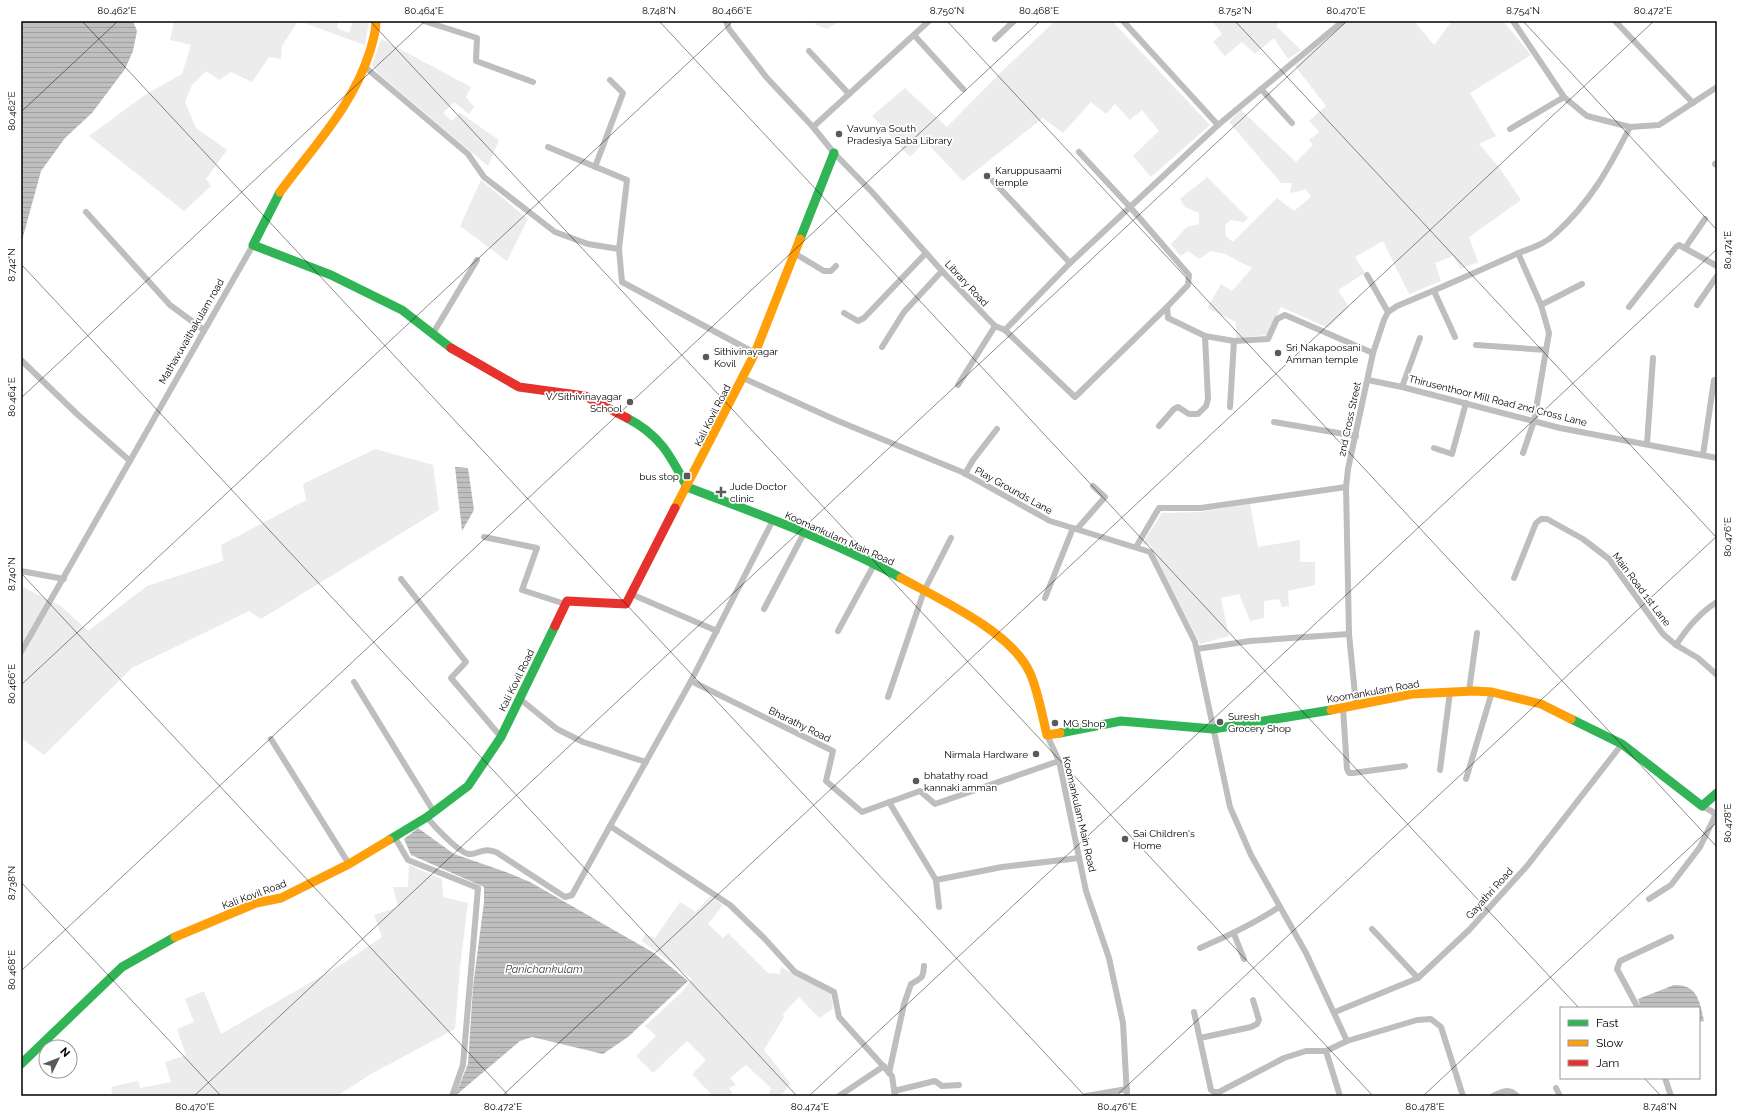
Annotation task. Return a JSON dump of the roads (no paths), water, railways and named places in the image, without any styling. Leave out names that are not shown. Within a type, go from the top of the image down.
[{"type":"street","name":"Mathavuvaithakulam road","points":[[21,652],[64,579],[253,245],[280,192],[307,154],[328,131],[350,97],[365,67],[376,30],[376,21]]},
{"type":"street","points":[[424,21],[477,38],[476,61],[533,82]]},
{"type":"street","name":"Library Road","points":[[726,21],[729,29],[767,78],[814,127],[834,153],[872,192],[942,272],[995,326],[1005,330]]},
{"type":"street","points":[[814,127],[929,21]]},
{"type":"street","points":[[995,38],[1014,21]]},
{"type":"street","points":[[1123,21],[1218,125]]},
{"type":"street","points":[[1079,152],[1130,208],[1189,275],[1188,285],[1075,397],[1005,330],[1070,264],[1130,208],[1218,125],[1343,21]]},
{"type":"street","points":[[1513,21],[1564,97],[1587,116],[1630,127],[1659,124],[1717,88]]},
{"type":"street","points":[[1615,21],[1693,103]]},
{"type":"street","points":[[914,35],[964,89]]},
{"type":"street","points":[[809,51],[849,94]]},
{"type":"street","points":[[365,67],[468,154],[484,177],[555,232],[588,244],[619,249]]},
{"type":"street","points":[[595,167],[623,93],[610,80]]},
{"type":"street","points":[[1261,89],[1292,123]]},
{"type":"street","points":[[1510,129],[1564,97]]},
{"type":"street","points":[[1368,275],[1388,312],[1397,306],[1541,244],[1555,235],[1596,190],[1610,168],[1630,127]]},
{"type":"street","points":[[548,147],[627,180],[619,249],[622,282],[755,353]]},
{"type":"street","name":"Kali Kovil Road","points":[[21,1064],[122,967],[171,939],[256,903],[280,898],[349,864],[431,814],[468,786],[500,737],[567,601],[626,604],[755,353],[834,153]]},
{"type":"street","points":[[993,181],[1070,264]]},
{"type":"street","points":[[86,212],[170,305],[204,330]]},
{"type":"street","points":[[1685,248],[1705,219]]},
{"type":"street","points":[[253,245],[332,275],[402,310],[432,335],[456,352],[519,387],[585,396],[633,421],[657,438],[672,459],[687,487]]},
{"type":"street","points":[[1629,307],[1676,247],[1680,245],[1717,266]]},
{"type":"street","points":[[794,253],[824,271],[831,271],[836,266]]},
{"type":"street","points":[[844,313],[858,320],[864,318],[926,253]]},
{"type":"street","points":[[1518,253],[1541,305],[1549,333],[1534,421],[1523,453]]},
{"type":"street","points":[[432,335],[477,260]]},
{"type":"street","points":[[882,347],[904,312],[942,272]]},
{"type":"street","points":[[1698,305],[1717,276]]},
{"type":"street","points":[[1541,305],[1582,284]]},
{"type":"street","points":[[1434,291],[1455,337]]},
{"type":"street","points":[[1167,307],[1168,318],[1204,336],[1234,341],[1268,339],[1277,319],[1285,315],[1373,353]]},
{"type":"street","name":"2nd Cross Street","points":[[1356,705],[1350,634],[1346,487],[1373,353],[1388,312]]},
{"type":"street","points":[[958,385],[995,326]]},
{"type":"street","points":[[1159,426],[1174,409],[1178,407],[1189,414],[1198,414],[1206,406],[1208,399],[1204,336]]},
{"type":"street","points":[[1402,387],[1420,338]]},
{"type":"street","points":[[1230,407],[1234,341]]},
{"type":"street","points":[[1476,345],[1546,350]]},
{"type":"street","points":[[1647,444],[1652,358]]},
{"type":"street","points":[[21,360],[77,414],[130,461]]},
{"type":"street","name":"Play Grounds Lane","points":[[742,378],[838,421],[965,474],[1050,521],[1150,552],[1195,642],[1230,807],[1251,855],[1306,953],[1335,1012],[1347,1041]]},
{"type":"street","name":"Thirusenthoor Mill Road 2nd Cross Lane","points":[[1368,380],[1402,387],[1560,428],[1717,458]]},
{"type":"street","points":[[1703,455],[1714,380]]},
{"type":"street","points":[[1434,448],[1452,454],[1466,403]]},
{"type":"street","points":[[1274,422],[1356,436]]},
{"type":"street","points":[[965,474],[972,460],[997,429]]},
{"type":"street","points":[[1044,598],[1075,529],[1105,498],[1093,486]]},
{"type":"street","name":"Koomankulam Main Road","points":[[687,487],[773,520],[875,563],[988,627],[1019,654],[1030,673],[1047,735],[1059,761],[1086,891],[1109,958],[1123,1023],[1127,1096]]},
{"type":"street","points":[[1136,547],[1159,508],[1201,508],[1346,487]]},
{"type":"street","name":"Main Road 1st Lane","points":[[1514,578],[1536,523],[1541,519],[1547,519],[1583,539],[1609,559],[1650,618],[1663,634],[1676,645],[1698,658],[1717,675]]},
{"type":"street","points":[[354,682],[431,814],[436,829],[465,853],[472,854],[482,850],[496,852],[566,897],[572,894],[692,681],[773,520]]},
{"type":"street","points":[[764,609],[804,533]]},
{"type":"street","points":[[484,537],[537,548],[522,590],[565,604]]},
{"type":"street","points":[[888,696],[924,591],[951,538]]},
{"type":"street","points":[[838,631],[875,563]]},
{"type":"street","points":[[21,570],[64,579]]},
{"type":"street","points":[[402,579],[466,662],[451,678],[500,737]]},
{"type":"street","points":[[631,594],[717,631]]},
{"type":"street","points":[[1676,645],[1687,628],[1704,609],[1717,602]]},
{"type":"street","points":[[1469,691],[1476,633]]},
{"type":"street","points":[[1196,649],[1250,641],[1350,634]]},
{"type":"street","name":"Bharathy Road","points":[[692,681],[833,751],[826,781],[862,812],[920,790],[935,804],[1059,761]]},
{"type":"street","name":"Koomankulam Road","points":[[1047,735],[1121,721],[1213,729],[1343,708],[1412,694],[1469,691],[1492,692],[1541,704],[1622,744],[1702,806]]},
{"type":"street","points":[[1440,770],[1450,692]]},
{"type":"street","points":[[1466,779],[1492,692]]},
{"type":"street","points":[[520,699],[557,729],[583,742],[646,762]]},
{"type":"street","points":[[1343,708],[1347,769],[1349,772],[1353,773],[1405,766]]},
{"type":"street","points":[[271,739],[349,864]]},
{"type":"street","name":"Gayathri Road","points":[[1335,1012],[1418,978],[1469,930],[1527,866],[1622,744]]},
{"type":"street","points":[[1649,900],[1671,885],[1700,847],[1714,816],[1713,812],[1702,806],[1717,793]]},
{"type":"street","points":[[889,802],[936,880],[939,907]]},
{"type":"street","points":[[610,826],[730,904],[795,972],[834,992],[839,1017],[892,1076],[895,1094],[935,1081],[942,1086],[958,1085]]},
{"type":"street","points":[[394,836],[408,860],[478,888],[462,1065],[452,1096]]},
{"type":"street","points":[[936,880],[1002,867],[1079,858]]},
{"type":"street","points":[[1200,948],[1234,934],[1260,920],[1279,907]]},
{"type":"street","points":[[1372,929],[1418,978]]},
{"type":"street","points":[[1234,934],[1244,959]]},
{"type":"street","points":[[1637,1007],[1617,968],[1620,961],[1671,937]]},
{"type":"street","points":[[889,1073],[911,984],[921,979],[924,975],[924,966]]},
{"type":"street","points":[[1200,1038],[1252,1027],[1257,1024],[1259,1020],[1253,1000]]},
{"type":"street","points":[[1194,1012],[1211,1090],[1214,1092],[1219,1092],[1284,1058],[1306,1051],[1326,1051],[1347,1041],[1417,1020],[1431,1019],[1441,1027],[1463,1096]]},
{"type":"street","points":[[1326,1051],[1340,1096]]},
{"type":"street","points":[[839,1096],[884,1066]]},
{"type":"street","points":[[1665,1079],[1671,1096]]},
{"type":"street","points":[[1556,1088],[1560,1096]]},
{"type":"street","points":[[1086,1096],[1126,1089]]},
{"type":"street","points":[[1492,1096],[1508,1090],[1517,1096]]},
{"type":"water","points":[[21,21],[133,21],[137,31],[133,51],[125,69],[92,113],[65,138],[41,171],[21,244]]},
{"type":"water","points":[[455,467],[468,468],[474,510],[462,531]]},
{"type":"water","name":"Panichankulam","points":[[418,828],[454,854],[530,882],[654,953],[688,981],[628,1037],[603,1054],[532,1037],[520,1041],[455,1096],[468,1064],[473,987],[484,902],[484,887],[411,855],[404,839]]},
{"type":"water","points":[[1674,985],[1688,988],[1693,991],[1699,1001],[1704,1021],[1700,1022],[1700,1007],[1641,1007],[1638,999]]},
{"type":"place","name":"Vavunya South Pradesiya Saba Library","points":[[839,134]]},
{"type":"place","name":"Karuppusaami temple","points":[[987,176]]},
{"type":"place","name":"Sri Nakapoosani Amman temple","points":[[1278,353]]},
{"type":"place","name":"Sithivinayagar Kovil","points":[[706,357]]},
{"type":"place","name":"V/Sithivinayagar School","points":[[630,402]]},
{"type":"place","name":"bus stop","points":[[687,476]]},
{"type":"place","name":"Jude Doctor clinic","points":[[721,492]]},
{"type":"place","name":"Suresh Grocery Shop","points":[[1220,722]]},
{"type":"place","name":"MG Shop","points":[[1055,723]]},
{"type":"place","name":"Nirmala Hardware","points":[[1036,754]]},
{"type":"place","name":"bhatathy road kannaki amman","points":[[916,781]]},
{"type":"place","name":"Sai Children's Home","points":[[1125,839]]}]
